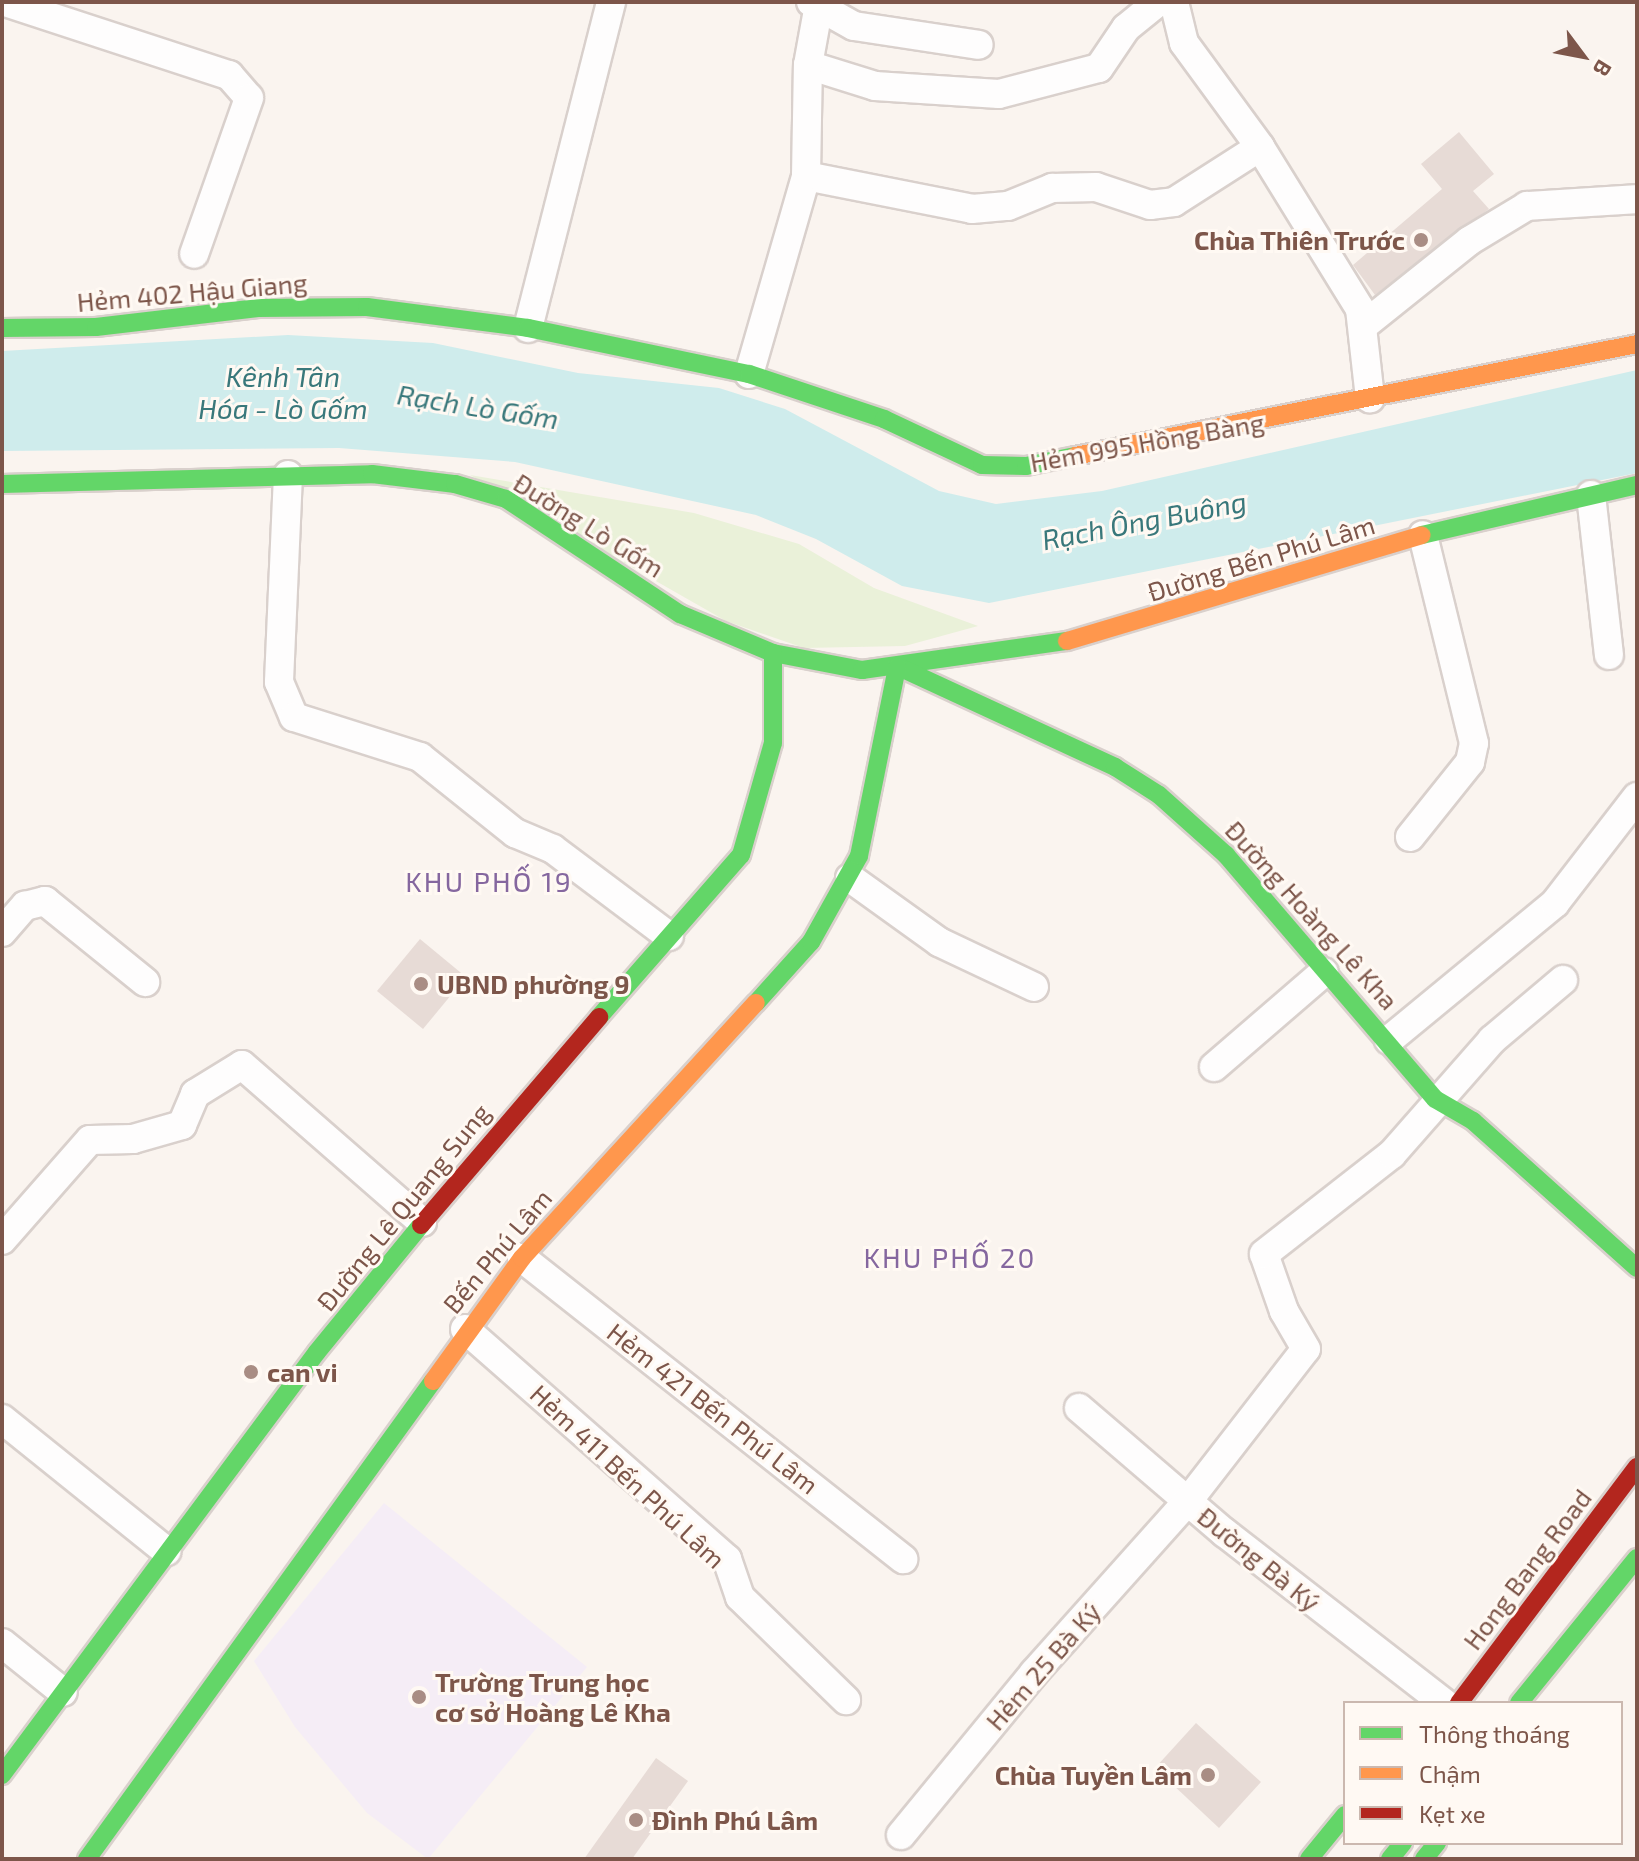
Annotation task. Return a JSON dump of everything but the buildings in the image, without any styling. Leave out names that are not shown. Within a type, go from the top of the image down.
[{"type":"street","points":[[5,2],[229,75],[249,98],[194,254]]},
{"type":"street","points":[[528,328],[611,2]]},
{"type":"street","points":[[808,65],[875,86],[999,94],[1099,68],[1126,28],[1158,2]]},
{"type":"street","points":[[1174,2],[1184,43],[1260,147],[1299,218],[1323,245],[1363,326],[1370,398]]},
{"type":"street","points":[[749,374],[806,176],[808,65],[814,6],[854,26],[979,45]]},
{"type":"street","points":[[806,176],[972,209],[1008,206],[1066,187],[1096,187],[1150,205],[1185,196],[1260,147]]},
{"type":"street","points":[[1363,326],[1469,241],[1527,206],[1637,199]]},
{"type":"street","name":"Hẻm 402 Hậu Giang","points":[[2,328],[85,328],[258,308],[367,307],[528,328]]},
{"type":"street","name":"Hẻm 995 Hồng Bàng","points":[[528,328],[749,374],[884,419],[982,465],[1095,456],[1637,344]]},
{"type":"street","points":[[288,475],[279,682],[294,717],[398,753],[420,757],[515,833],[553,849],[669,936]]},
{"type":"street","name":"Đường Lò Gốm","points":[[2,484],[73,487],[288,475],[422,479],[506,499],[680,614],[773,653],[862,670],[897,667]]},
{"type":"street","name":"Đường Bến Phú Lâm","points":[[897,667],[1091,637],[1423,535],[1637,485]]},
{"type":"street","points":[[1591,495],[1609,655]]},
{"type":"street","points":[[1410,837],[1470,762],[1474,743],[1423,535]]},
{"type":"street","name":"Đường Lê Quang Sung","points":[[2,1775],[166,1551],[422,1222],[741,855],[773,743],[773,653]]},
{"type":"street","name":"Bến Phú Lâm","points":[[87,1859],[465,1329],[522,1258],[800,958],[850,878],[865,835],[897,667]]},
{"type":"street","name":"Đường Hoàng Lê Kha","points":[[897,667],[1115,767],[1159,795],[1226,855],[1324,972],[1389,1040],[1435,1099],[1473,1121],[1637,1268]]},
{"type":"street","points":[[1389,1040],[1555,903],[1637,797]]},
{"type":"street","points":[[850,878],[939,942],[1034,987]]},
{"type":"street","points":[[2,932],[25,906],[45,901],[145,982]]},
{"type":"street","points":[[1214,1067],[1324,972]]},
{"type":"street","points":[[1435,1099],[1492,1040],[1563,980]]},
{"type":"street","points":[[2,1240],[90,1140],[133,1139],[182,1125],[195,1094],[242,1065],[422,1222]]},
{"type":"street","name":"Hẻm 25 Bà Ký","points":[[901,1835],[1034,1673],[1188,1501],[1306,1349],[1284,1311],[1264,1254],[1392,1154],[1435,1099]]},
{"type":"street","name":"Hẻm 421 Bến Phú Lâm","points":[[522,1258],[903,1559]]},
{"type":"street","name":"Hẻm 411 Bến Phú Lâm","points":[[465,1329],[727,1559],[740,1597],[846,1700]]},
{"type":"street","name":"Đường Bà Ký","points":[[1079,1408],[1188,1501],[1441,1701]]},
{"type":"street","points":[[2,1419],[166,1551]]},
{"type":"street","name":"Hong Bang Road","points":[[1461,1701],[1637,1467]]},
{"type":"street","points":[[1521,1701],[1637,1558]]},
{"type":"street","points":[[2,1643],[63,1692]]},
{"type":"street","points":[[1309,1859],[1343,1817]]},
{"type":"shaded area","name":"Trường Trung học cơ sở Hoàng Lê Kha","points":[[384,1503],[587,1667],[428,1859],[367,1813],[295,1727],[254,1661]]},
{"type":"green space","points":[[470,475],[694,513],[799,544],[874,588],[978,626],[905,646],[804,648],[726,621]]},
{"type":"water","name":"Kênh Tân Hóa - Lò Gốm","points":[[288,335],[433,343],[578,373],[719,388],[785,409],[939,491],[996,504],[1102,491],[1637,370],[1637,473],[989,603],[902,586],[816,539],[756,515],[515,462],[339,448],[2,451],[2,351]]},
{"type":"traffic: fast","points":[[2,328],[96,327],[258,308],[367,307],[528,328],[749,374],[884,419],[982,465],[1026,466],[1075,456]]},
{"type":"traffic: fast","points":[[2,484],[372,474],[455,484],[506,499],[680,614],[773,653],[862,670],[1067,641]]},
{"type":"traffic: fast","points":[[1422,535],[1637,485]]},
{"type":"traffic: fast","points":[[599,1017],[741,855],[773,743],[773,653]]},
{"type":"traffic: fast","points":[[756,1003],[811,942],[859,856],[897,667]]},
{"type":"traffic: fast","points":[[901,668],[1115,767],[1159,795],[1226,855],[1435,1099],[1473,1121],[1637,1268]]},
{"type":"traffic: fast","points":[[2,1775],[317,1352],[421,1225]]},
{"type":"traffic: fast","points":[[87,1859],[433,1381]]},
{"type":"traffic: fast","points":[[1521,1701],[1637,1558]]},
{"type":"traffic: fast","points":[[1309,1859],[1343,1817]]},
{"type":"traffic: fast","points":[[1390,1859],[1401,1845]]},
{"type":"traffic: fast","points":[[1424,1859],[1435,1845]]},
{"type":"traffic: slow","points":[[1075,456],[1637,344]]},
{"type":"traffic: slow","points":[[1067,641],[1422,535]]},
{"type":"traffic: slow","points":[[433,1381],[522,1258],[756,1003]]},
{"type":"traffic: jam","points":[[421,1225],[599,1017]]},
{"type":"traffic: jam","points":[[1461,1701],[1637,1467]]},
{"type":"place","name":"Chùa Thiên Trước","points":[[1421,240]]},
{"type":"place","name":"UBND phường 9","points":[[421,984]]},
{"type":"place","name":"can vi","points":[[251,1372]]},
{"type":"place","name":"Trường Trung học cơ sở Hoàng Lê Kha","points":[[419,1697]]},
{"type":"place","name":"Chùa Tuyền Lâm","points":[[1208,1775]]},
{"type":"place","name":"Đình Phú Lâm","points":[[636,1820]]},
{"type":"district","name":"KHU PHỐ 19","points":[[489,881]]},
{"type":"district","name":"KHU PHỐ 20","points":[[950,1257]]},
{"type":"water label","name":"Rạch Lò Gốm","points":[[478,406]]},
{"type":"water label","name":"Rạch Ông Buông","points":[[1144,520]]}]
